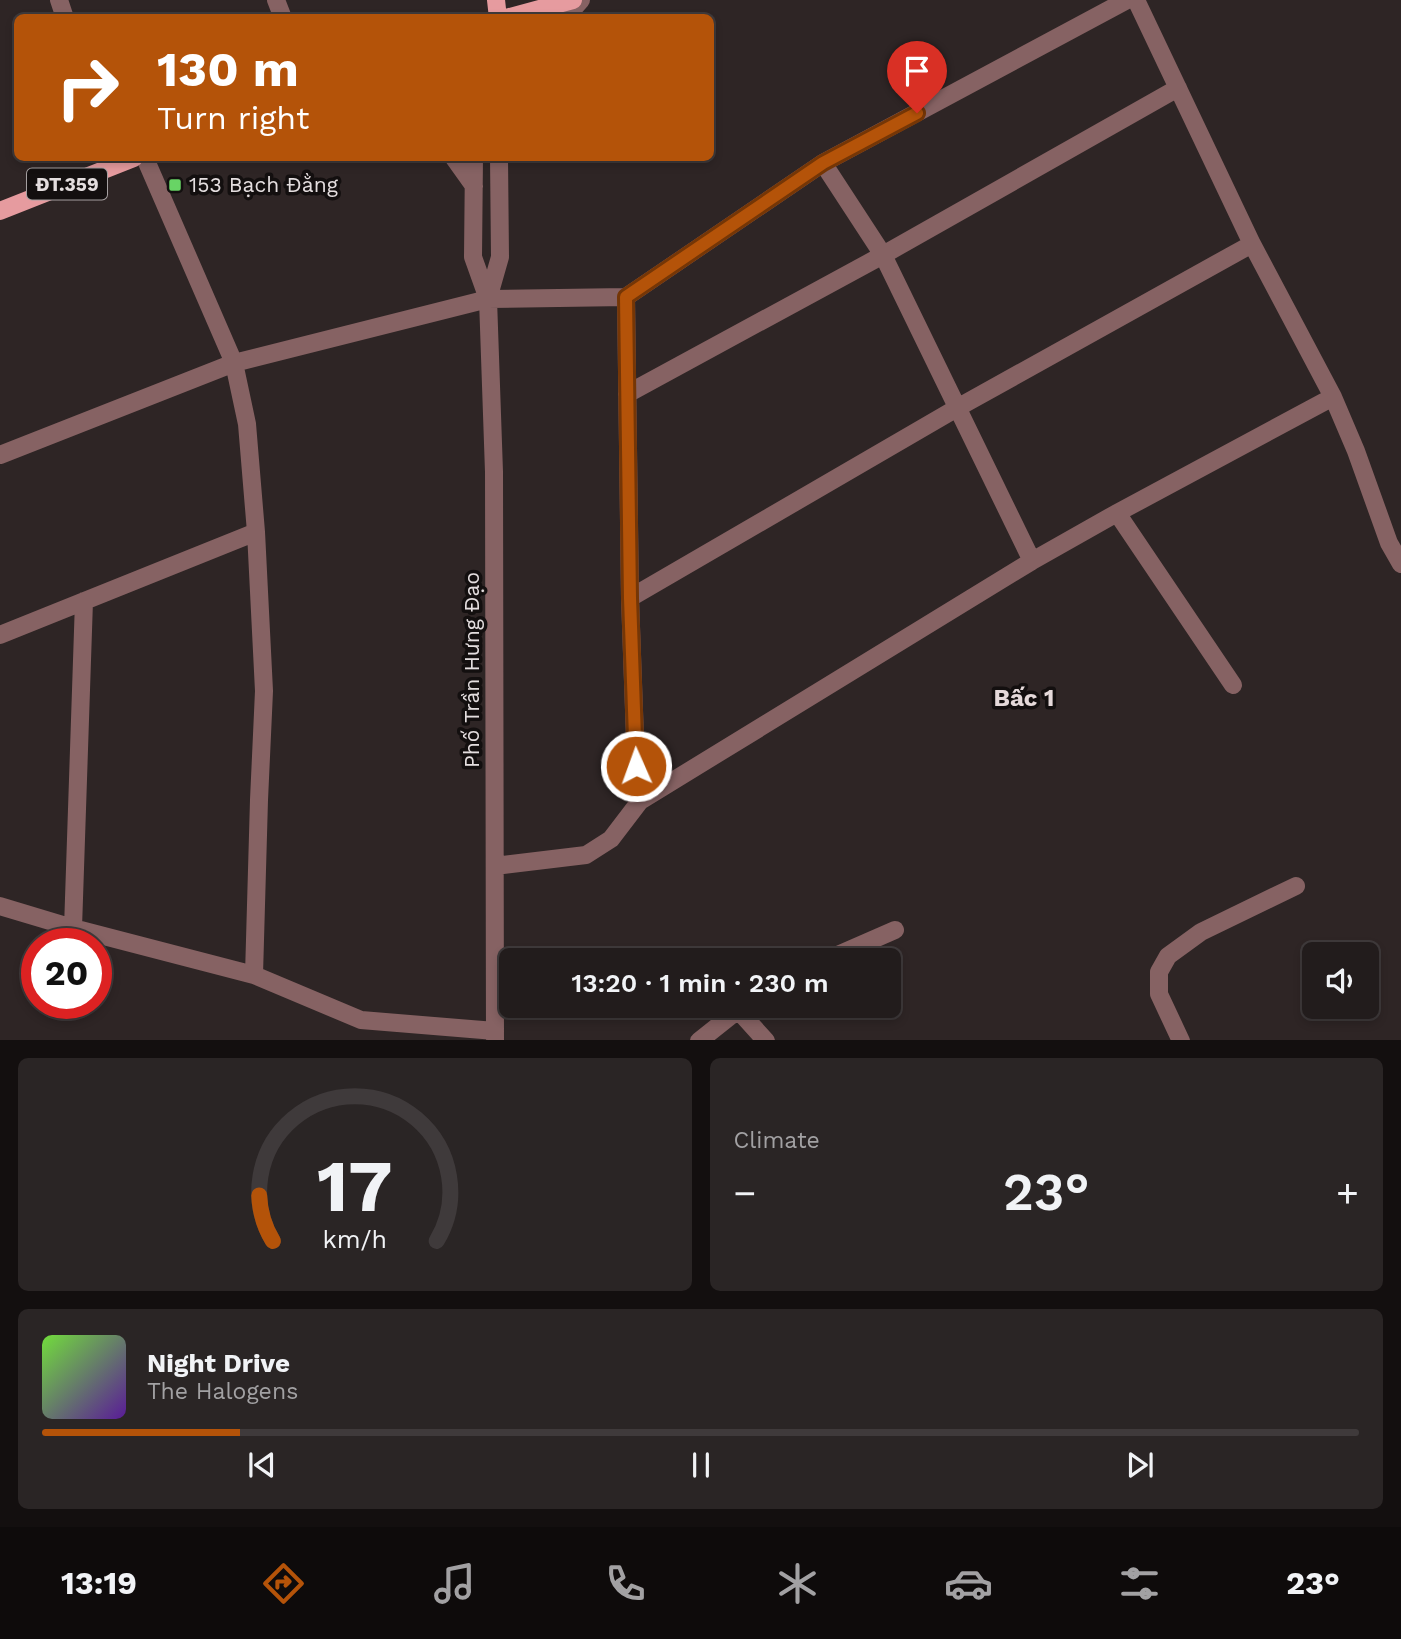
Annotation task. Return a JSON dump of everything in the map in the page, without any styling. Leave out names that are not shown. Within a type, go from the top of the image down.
[{"type":"main road","points":[[506,14],[524,0]]},
{"type":"main road","points":[[517,14],[573,0]]},
{"type":"main road","name":"ĐT.359","points":[[0,211],[126,161]]},
{"type":"street","points":[[569,14],[581,0]]},
{"type":"street","points":[[0,455],[234,363],[488,299],[626,297],[823,163],[1127,0]]},
{"type":"street","points":[[1136,0],[1252,244],[1332,397],[1356,451],[1389,543],[1401,564]]},
{"type":"street","points":[[627,394],[883,255],[1178,88]]},
{"type":"street","points":[[146,161],[234,363],[247,424],[257,532],[264,691],[254,975]]},
{"type":"street","points":[[456,161],[474,186]]},
{"type":"street","name":"Phố Trần Hưng Đạo","points":[[474,161],[473,257],[488,299],[494,472],[495,1036]]},
{"type":"street","name":"Phố Trần Hưng Đạo","points":[[488,299],[500,257],[499,161]]},
{"type":"street","points":[[499,178],[504,161]]},
{"type":"street","points":[[823,163],[883,255],[1032,561]]},
{"type":"street","points":[[630,598],[957,408],[1252,244]]},
{"type":"street","points":[[626,297],[630,598],[636,766],[640,801]]},
{"type":"street","points":[[495,866],[586,855],[611,839],[640,801],[1032,561],[1332,397]]},
{"type":"street","points":[[1117,513],[1233,685]]},
{"type":"street","points":[[0,635],[257,532]]},
{"type":"street","points":[[0,906],[73,928],[84,601]]},
{"type":"street","points":[[1181,1040],[1159,994],[1159,972],[1168,956],[1201,932],[1296,886]]},
{"type":"street","points":[[854,948],[895,930]]},
{"type":"street","points":[[112,938],[254,975],[361,1020],[495,1036]]},
{"type":"street","points":[[700,1040],[728,1018]]},
{"type":"street","points":[[749,1018],[765,1040]]},
{"type":"place","name":"153 Bạch Đằng","points":[[175,185]]},
{"type":"district","name":"Bấc 1","points":[[1024,698]]},
{"type":"route","points":[[636,766],[630,598],[626,297],[823,163],[917,113]]}]
